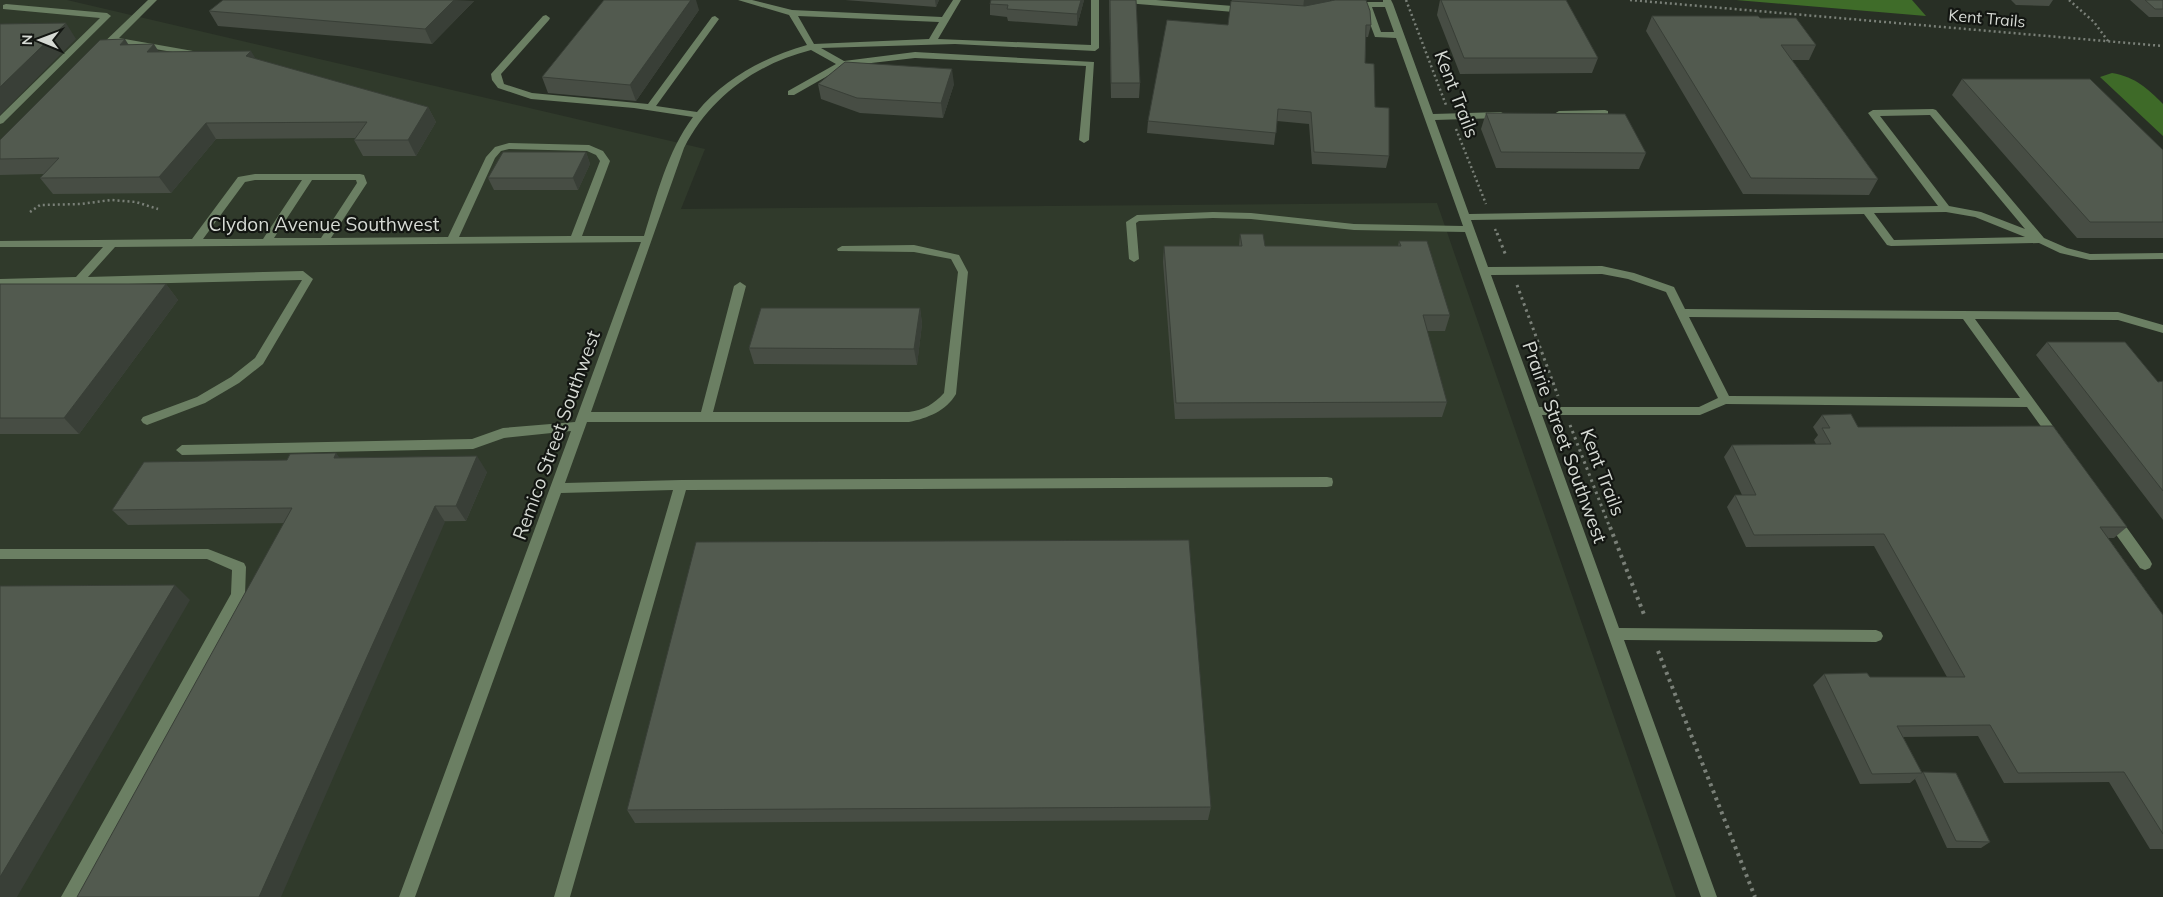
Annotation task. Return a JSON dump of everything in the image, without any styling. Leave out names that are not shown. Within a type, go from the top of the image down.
[{"type":"street","points":[[3,9],[13,0]]},
{"type":"street","points":[[95,56],[153,0]]},
{"type":"street","points":[[742,0],[792,13],[945,20]]},
{"type":"street","points":[[932,41],[957,0]]},
{"type":"street","name":"Remico Street Southwest","points":[[407,897],[648,239],[681,142],[699,115],[715,97],[743,77],[775,59],[812,47],[965,40],[1095,48],[1095,0]]},
{"type":"street","points":[[1126,0],[1254,10]]},
{"type":"street","points":[[1388,2],[1364,5],[1378,34],[1399,34]]},
{"type":"street","name":"Prairie Street Southwest","points":[[1388,2],[1533,411],[1709,897]]},
{"type":"street","points":[[0,121],[107,16],[3,9]]},
{"type":"street","points":[[792,13],[812,47],[843,64]]},
{"type":"street","points":[[546,18],[496,74],[496,80],[501,86],[531,96],[699,115]]},
{"type":"street","points":[[650,108],[715,19]]},
{"type":"street","points":[[112,39],[197,55]]},
{"type":"street","points":[[791,93],[843,64],[915,55],[1091,64],[1084,140]]},
{"type":"street","points":[[1946,209],[1873,113],[1933,112],[2040,240]]},
{"type":"street","points":[[1547,114],[1605,113]]},
{"type":"street","points":[[1429,116],[1508,115]]},
{"type":"street","points":[[452,240],[491,157],[498,149],[509,146],[589,148],[600,153],[605,162],[575,240]]},
{"type":"street","points":[[266,242],[310,176]]},
{"type":"street","points":[[195,242],[242,180],[255,177],[357,176],[362,179],[362,183],[324,241]]},
{"type":"street","points":[[1465,217],[1946,209],[1977,214],[2001,222],[2064,251],[2090,257],[2163,256]]},
{"type":"street","points":[[1867,211],[1890,243],[2040,240]]},
{"type":"street","points":[[1134,259],[1131,222],[1137,218],[1242,216],[1354,227],[1469,230]]},
{"type":"street","name":"Clydon Avenue Southwest","points":[[0,244],[648,239]]},
{"type":"street","points":[[79,281],[112,243]]},
{"type":"street","points":[[182,450],[473,444],[503,433],[581,421],[706,417],[909,417],[927,414],[940,407],[950,394],[963,272],[956,257],[936,250],[915,247],[842,249]]},
{"type":"street","points":[[1484,271],[1602,270],[1630,276],[1670,290],[1725,400]]},
{"type":"street","points":[[0,283],[303,275],[308,279],[259,361],[235,380],[201,400],[147,420]]},
{"type":"street","points":[[706,417],[740,286]]},
{"type":"street","points":[[1682,313],[2118,316],[2163,329]]},
{"type":"street","points":[[1966,315],[2065,451]]},
{"type":"street","points":[[1533,411],[1700,411],[1725,400],[2030,403]]},
{"type":"street","points":[[557,488],[680,484],[1328,482]]},
{"type":"street","points":[[562,897],[680,484]]},
{"type":"street","points":[[2105,508],[2145,564]]},
{"type":"street","points":[[0,554],[208,554],[239,567],[238,595],[69,897]]},
{"type":"street","points":[[1614,634],[1876,636]]},
{"type":"path","name":"Kent Trails","points":[[1406,0],[1755,897]]},
{"type":"path","name":"Kent Trails","points":[[1630,0],[2163,46]]},
{"type":"path","points":[[2069,0],[2094,22],[2108,41]]},
{"type":"path","points":[[30,212],[40,205],[80,204],[111,200],[136,202],[158,209]]},
{"type":"shaded area","points":[[0,0],[67,0],[705,149],[681,209],[1437,203],[1676,897],[0,897]]},
{"type":"shaded area","points":[[1736,0],[1912,0],[1926,16]]},
{"type":"shaded area","points":[[2112,73],[2134,80],[2163,104],[2163,136],[2100,77]]},
{"type":"building","points":[[223,0],[454,0],[425,29],[209,11]]},
{"type":"building","points":[[604,0],[691,0],[630,85],[542,77]]},
{"type":"building","points":[[991,0],[1081,0],[1077,14],[1007,9],[1008,5],[990,4]]},
{"type":"building","points":[[1110,0],[1136,0],[1140,83],[1111,83]]},
{"type":"building","points":[[1335,0],[1366,0],[1370,11],[1371,25],[1366,25],[1365,63],[1374,64],[1375,107],[1389,108],[1389,156],[1314,152],[1311,112],[1278,109],[1276,133],[1148,121],[1167,20],[1228,25],[1231,1],[1305,6]]},
{"type":"building","points":[[1441,0],[1566,0],[1598,58],[1464,58]]},
{"type":"building","points":[[2145,0],[2163,0],[2163,9],[2155,9]]},
{"type":"building","points":[[1652,16],[1796,18],[1816,45],[1781,45],[1878,179],[1751,178]]},
{"type":"building","points":[[66,23],[0,87],[0,24]]},
{"type":"building","points":[[125,39],[120,45],[154,44],[147,52],[251,51],[246,56],[428,107],[408,140],[354,140],[367,122],[206,123],[159,177],[40,178],[59,158],[0,159],[0,140],[100,40]]},
{"type":"building","points":[[845,62],[952,69],[941,103],[857,98],[818,84]]},
{"type":"building","points":[[1962,79],[2090,79],[2163,150],[2163,222],[2090,222]]},
{"type":"building","points":[[1486,113],[1625,114],[1646,153],[1501,152]]},
{"type":"building","points":[[503,152],[586,152],[573,178],[488,178]]},
{"type":"building","points":[[1240,234],[1263,234],[1265,246],[1401,246],[1399,241],[1427,241],[1450,315],[1423,315],[1447,402],[1176,403],[1164,246],[1242,246]]},
{"type":"building","points":[[0,284],[166,284],[64,418],[0,418]]},
{"type":"building","points":[[761,308],[920,308],[914,349],[749,348]]},
{"type":"building","points":[[2047,342],[2125,342],[2158,382],[2163,381],[2163,491]]},
{"type":"building","points":[[1851,414],[1858,427],[2053,426],[2127,527],[2100,527],[2163,615],[2163,834],[2124,772],[2018,773],[1990,725],[1897,726],[1922,773],[1872,774],[1824,674],[1867,673],[1870,677],[1965,677],[1884,534],[1754,535],[1735,495],[1756,495],[1732,445],[1831,444],[1822,428],[1830,428],[1822,415]]},
{"type":"building","points":[[336,453],[334,458],[477,456],[456,506],[435,506],[259,897],[77,897],[292,508],[112,510],[144,462],[287,460],[290,454]]},
{"type":"building","points":[[1189,540],[1211,807],[627,810],[696,542]]},
{"type":"building","points":[[175,585],[0,877],[0,586]]},
{"type":"building","points":[[1923,772],[1956,773],[1990,842],[1956,841]]}]
